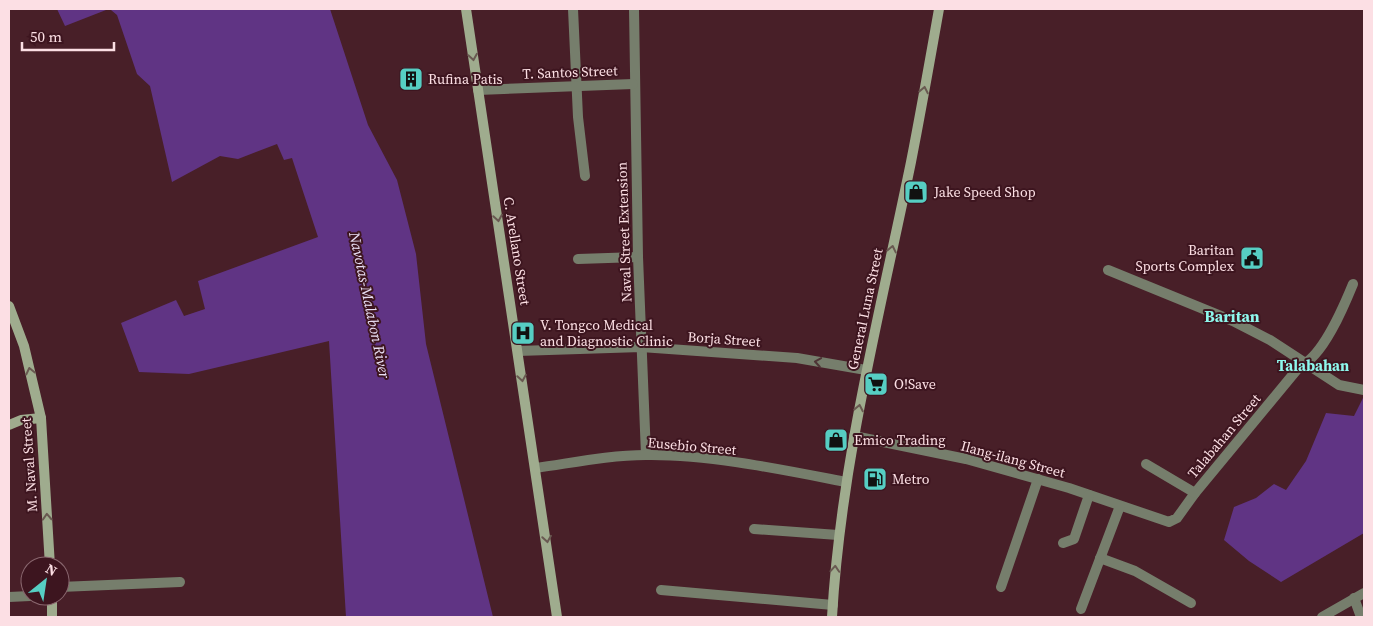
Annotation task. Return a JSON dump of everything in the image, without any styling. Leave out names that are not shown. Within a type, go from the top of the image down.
[{"type":"main road","name":"C. Arellano Street","points":[[466,9],[557,617]]},
{"type":"main road","name":"General Luna Street","points":[[832,617],[838,535],[854,436],[866,370],[911,162],[939,9]]},
{"type":"main road","name":"M. Naval Street","points":[[9,306],[24,346],[41,418],[49,556]]},
{"type":"main road","points":[[9,425],[21,420],[41,418]]},
{"type":"street","points":[[573,9],[584,176]]},
{"type":"street","name":"Naval Street Extension","points":[[634,9],[633,84],[640,347],[646,455]]},
{"type":"street","name":"T. Santos Street","points":[[478,90],[577,84],[633,84]]},
{"type":"street","points":[[578,260],[638,257]]},
{"type":"street","points":[[1108,270],[1233,322],[1270,340],[1339,385],[1364,390]]},
{"type":"street","name":"Talabahan Street","points":[[1162,521],[1169,522],[1177,518],[1195,493],[1300,366],[1310,362],[1342,311],[1353,284]]},
{"type":"street","name":"Borja Street","points":[[518,350],[640,347],[796,358],[866,370]]},
{"type":"street","name":"Ilang-ilang Street","points":[[854,436],[966,459],[1089,495],[1162,521]]},
{"type":"street","name":"Eusebio Street","points":[[536,468],[646,455],[730,462],[846,482]]},
{"type":"street","points":[[1146,464],[1195,493]]},
{"type":"street","points":[[1001,587],[1038,479]]},
{"type":"street","points":[[1063,543],[1074,539],[1089,495]]},
{"type":"street","points":[[1081,609],[1120,506]]},
{"type":"street","points":[[754,529],[838,535]]},
{"type":"street","points":[[1100,558],[1135,571],[1191,603]]},
{"type":"street","points":[[70,587],[180,582]]},
{"type":"street","points":[[661,590],[833,605]]},
{"type":"street","points":[[1322,617],[1364,593]]},
{"type":"street","points":[[1354,598],[1361,617]]},
{"type":"water","name":"Navotas-Malabon River","points":[[57,9],[330,9],[368,125],[397,180],[416,254],[426,344],[493,617],[346,617],[329,341],[189,374],[139,372],[121,323],[176,300],[184,316],[205,309],[198,281],[318,237],[292,158],[284,160],[277,144],[238,159],[220,156],[172,182],[150,86],[137,74],[117,15],[111,10],[106,10],[65,26]]},
{"type":"water","points":[[1364,396],[1364,533],[1281,582],[1249,561],[1224,540],[1234,507],[1256,498],[1274,484],[1286,490],[1306,461],[1326,413],[1354,416]]},
{"type":"place","name":"Rufina Patis","points":[[411,79]]},
{"type":"place","name":"Jake Speed Shop","points":[[916,192]]},
{"type":"place","name":"Baritan Sports Complex","points":[[1252,258]]},
{"type":"place","name":"V. Tongco Medical and Diagnostic Clinic","points":[[523,333]]},
{"type":"place","name":"O!Save","points":[[876,384]]},
{"type":"place","name":"Emico Trading","points":[[836,440]]},
{"type":"place","name":"Metro","points":[[875,479]]},
{"type":"district","name":"Baritan","points":[[1232,316]]},
{"type":"district","name":"Talabahan","points":[[1313,365]]}]
